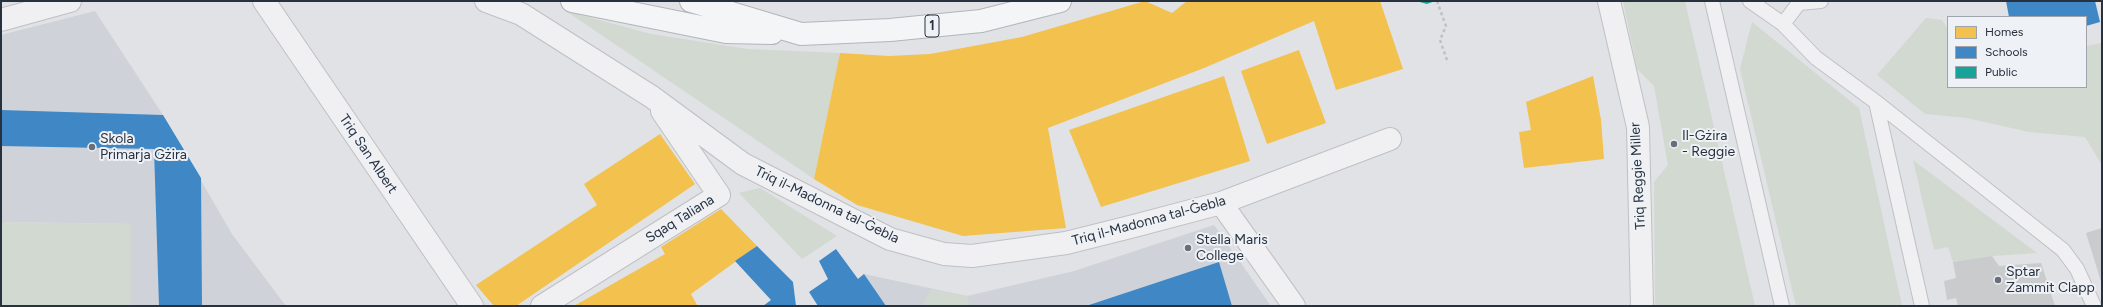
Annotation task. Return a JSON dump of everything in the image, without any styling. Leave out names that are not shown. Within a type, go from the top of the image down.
[{"type":"highway","points":[[572,1],[726,32],[801,34]]},
{"type":"highway","name":"1","points":[[691,1],[801,34],[890,30],[981,21],[1060,1]]},
{"type":"street","points":[[1,20],[70,1]]},
{"type":"street","name":"Triq San Albert","points":[[264,1],[472,306]]},
{"type":"street","name":"Triq il-Madonna tal-Ġebla","points":[[486,1],[521,14],[652,97],[743,164],[890,239],[944,254],[972,256],[1066,243],[1221,203],[1390,138]]},
{"type":"street","name":"Triq Reggie Miller","points":[[1609,1],[1638,127],[1642,306]]},
{"type":"street","name":"Sqaq Taliana","points":[[542,306],[719,195],[652,97]]},
{"type":"street","points":[[1221,203],[1294,306]]},
{"type":"lane","points":[[1712,1],[1782,306]]},
{"type":"lane","points":[[1750,1],[1783,24],[1816,58],[1876,102],[2063,250],[2077,269],[2094,306]]},
{"type":"lane","points":[[1783,24],[1799,3],[1821,1]]},
{"type":"lane","points":[[1876,102],[1922,306]]},
{"type":"path","points":[[1437,1],[1446,26],[1440,40],[1448,63]]},
{"type":"shaded area","points":[[1623,1],[1685,1],[1755,306],[1655,306],[1654,182],[1668,165],[1654,86],[1637,69]]},
{"type":"shaded area","name":"Skola Primarja Gżira","points":[[95,11],[163,115],[232,234],[286,306],[131,306],[131,224],[1,222],[1,35]]},
{"type":"shaded area","points":[[566,11],[651,34],[748,49],[840,53],[814,179]]},
{"type":"shaded area","points":[[1926,18],[1942,20],[1947,28],[1947,88],[2087,88],[2087,46],[2102,43],[2102,165],[2085,137],[2029,132],[1967,118],[1925,114],[1877,75]]},
{"type":"shaded area","points":[[1752,22],[1859,108],[1902,306],[1796,306],[1740,69]]},
{"type":"shaded area","points":[[1913,160],[2037,253],[1992,256],[1953,262],[1948,247],[1934,250]]},
{"type":"shaded area","points":[[760,188],[837,236],[802,259],[739,193]]},
{"type":"shaded area","points":[[1,222],[131,224],[131,306],[1,306]]},
{"type":"shaded area","name":"Stella Maris College","points":[[1214,225],[1271,306],[820,306],[864,274],[967,296],[1074,271]]},
{"type":"shaded area","points":[[931,289],[967,296],[970,306],[922,306]]},
{"type":"building: Homes","points":[[1145,1],[1172,13],[1187,1],[1380,1],[1403,69],[1336,90],[1314,21],[1204,68],[1048,128],[1066,228],[963,236],[857,205],[814,179],[840,53],[889,56],[930,54],[1022,37]]},
{"type":"building: Homes","points":[[1299,50],[1326,123],[1267,144],[1241,71]]},
{"type":"building: Homes","points":[[1224,76],[1250,161],[1101,207],[1069,130]]},
{"type":"building: Homes","points":[[1593,76],[1601,120],[1604,159],[1524,168],[1519,132],[1531,130],[1526,102]]},
{"type":"building: Homes","points":[[660,134],[695,184],[516,306],[494,306],[476,285],[597,205],[584,184]]},
{"type":"building: Homes","points":[[721,209],[757,246],[691,294],[697,305],[574,306],[665,254],[661,247]]},
{"type":"building: Schools","points":[[2006,1],[2095,1],[2100,22],[2087,26],[2087,16],[2009,16]]},
{"type":"building: Schools","points":[[1,110],[163,115],[201,178],[202,306],[159,306],[154,149],[1,146]]},
{"type":"building: Schools","points":[[757,246],[793,282],[796,306],[763,306],[771,300],[735,261]]},
{"type":"building: Schools","points":[[836,249],[858,279],[864,274],[886,306],[818,306],[809,292],[828,279],[819,261]]},
{"type":"building: Schools","points":[[1219,262],[1232,306],[1086,306]]},
{"type":"building: Public","points":[[1416,1],[1435,1],[1427,4]]},
{"type":"building: Other","points":[[2102,228],[2102,285],[2086,233]]},
{"type":"building: Other","name":"Sptar Zammit Clapp","points":[[1992,256],[1999,266],[2041,263],[2055,306],[1958,306],[1956,298],[1947,300],[1944,281],[1956,278],[1953,262]]},
{"type":"place","name":"Il-Gżira - Reggie","points":[[1674,144]]},
{"type":"place","name":"Skola Primarja Gżira","points":[[92,147]]},
{"type":"place","name":"Stella Maris College","points":[[1188,248]]},
{"type":"place","name":"Sptar Zammit Clapp","points":[[1998,280]]}]
